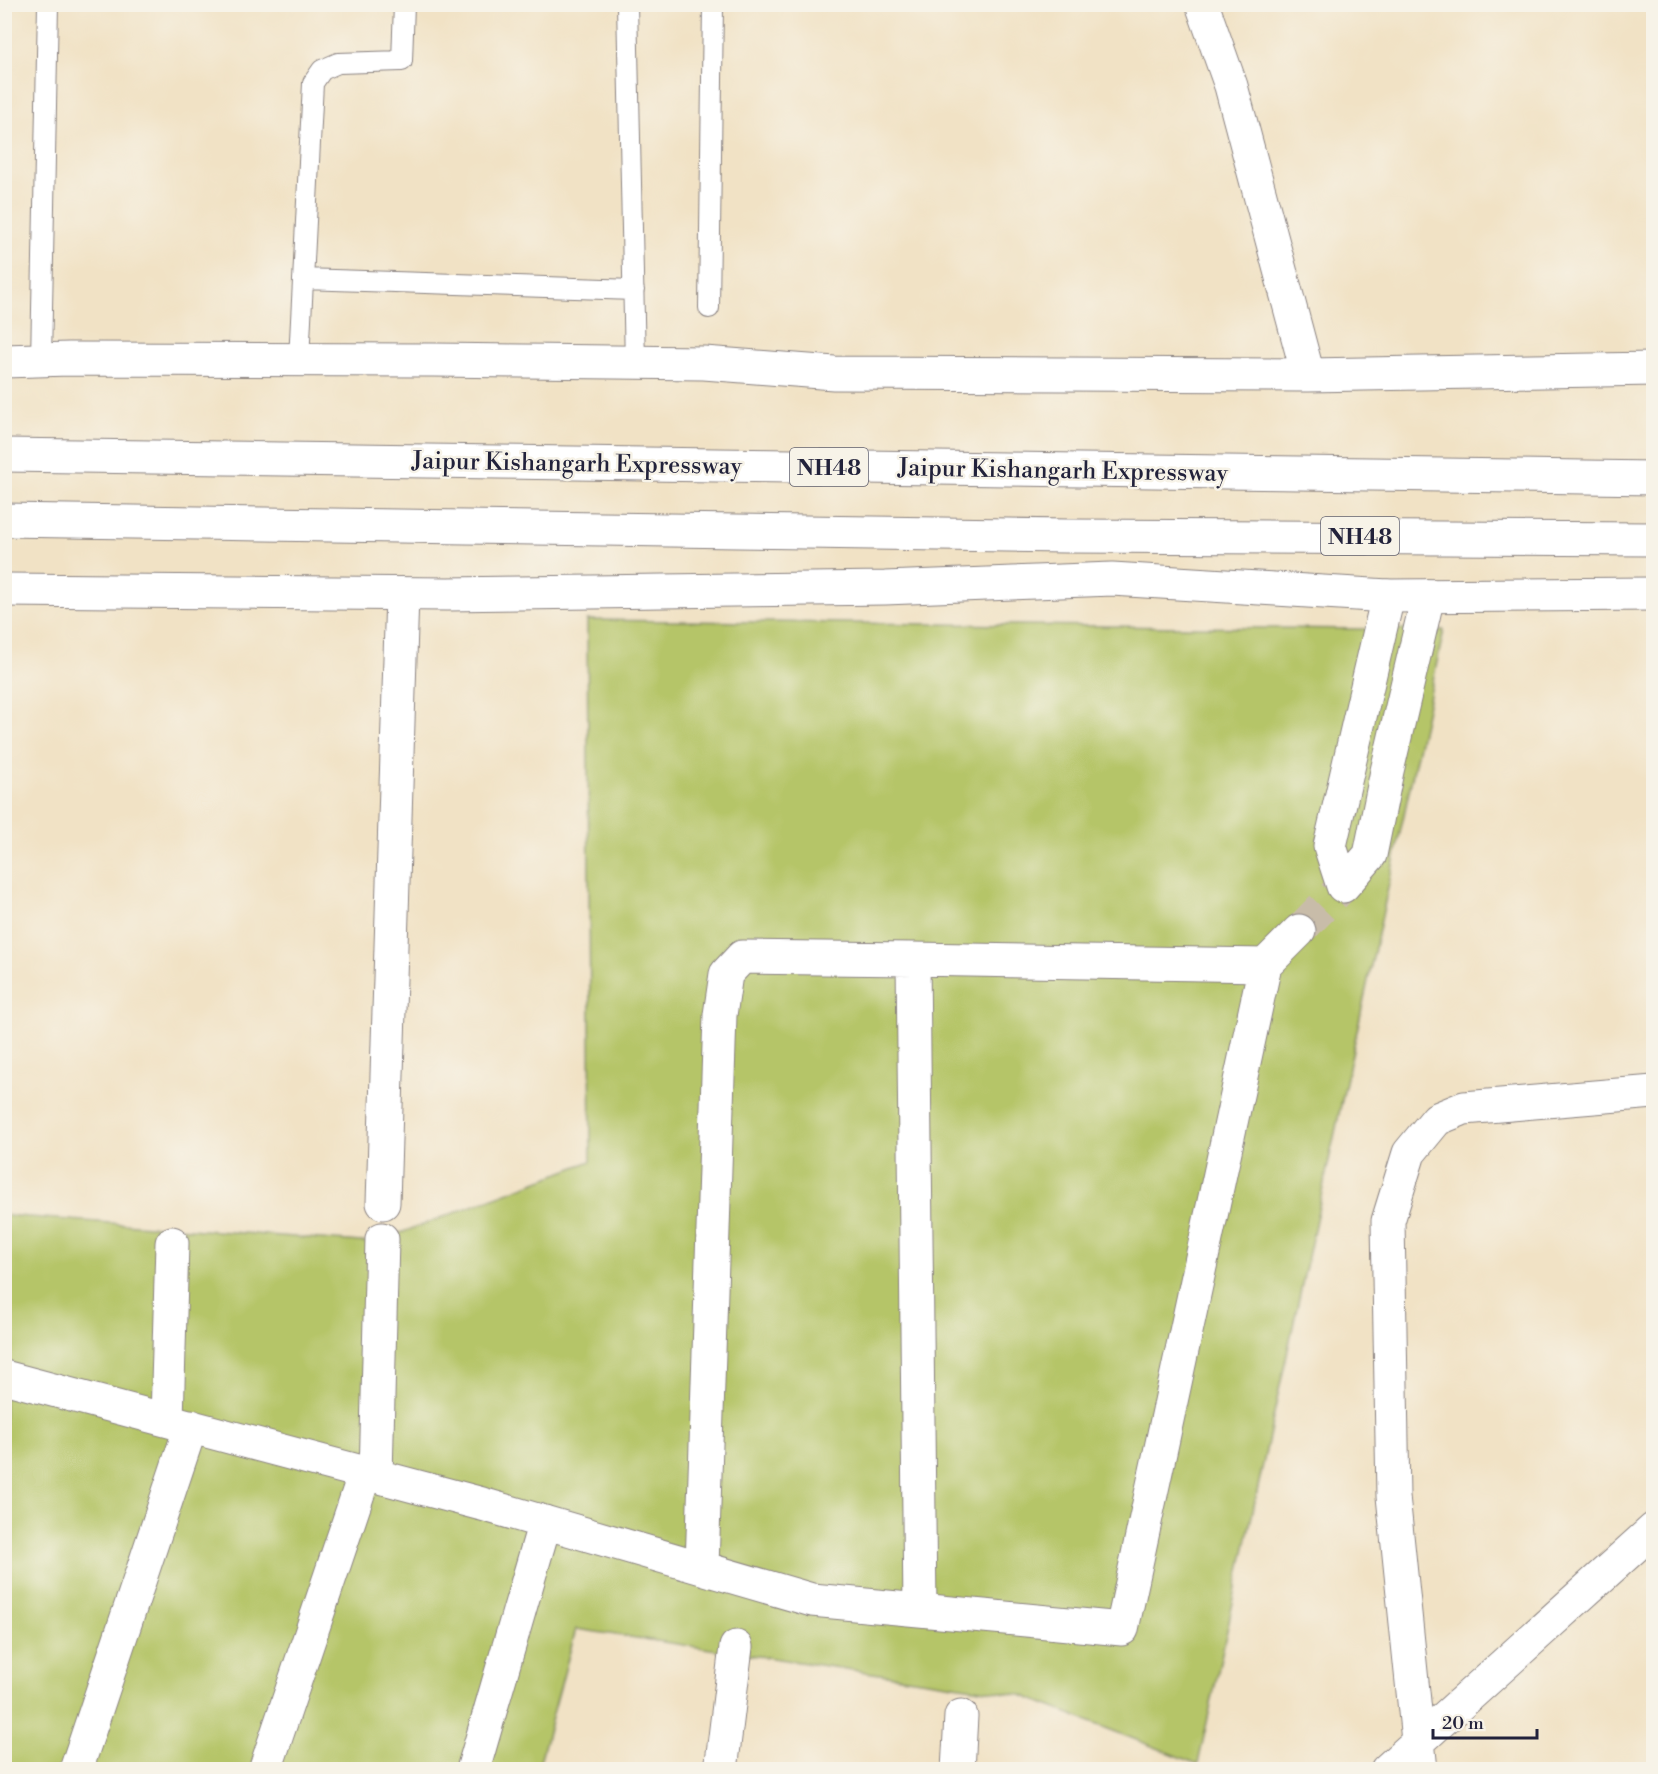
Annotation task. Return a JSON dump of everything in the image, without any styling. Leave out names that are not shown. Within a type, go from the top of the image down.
[{"type":"main road","points":[[1202,4],[1231,86],[1308,375]]},
{"type":"main road","points":[[4,361],[299,360],[704,363],[834,373],[1308,375],[1653,369]]},
{"type":"main road","name":"Jaipur Kishangarh Expressway","points":[[4,455],[1653,478]]},
{"type":"main road","name":"NH48","points":[[4,520],[1078,536],[1653,539]]},
{"type":"main road","points":[[4,590],[402,594],[885,588],[1112,579],[1388,596],[1653,594]]},
{"type":"main road","points":[[383,1203],[402,594]]},
{"type":"main road","points":[[1388,596],[1330,846],[1343,886],[1370,855],[1428,596]]},
{"type":"main road","points":[[4,1377],[545,1522],[812,1600],[1122,1629],[1265,964],[1299,931]]},
{"type":"main road","points":[[702,1568],[720,1015],[726,974],[742,957],[1265,964]]},
{"type":"main road","points":[[913,959],[920,1610]]},
{"type":"main road","points":[[1419,1756],[1393,1496],[1388,1221],[1409,1153],[1437,1119],[1464,1108],[1653,1092]]},
{"type":"main road","points":[[265,1770],[370,1474],[382,1239]]},
{"type":"main road","points":[[76,1770],[179,1423],[172,1243]]},
{"type":"main road","points":[[472,1770],[545,1522]]},
{"type":"main road","points":[[1387,1770],[1419,1756],[1653,1528]]},
{"type":"main road","points":[[721,1770],[736,1647]]},
{"type":"main road","points":[[958,1770],[961,1716]]},
{"type":"lane","points":[[41,360],[48,4]]},
{"type":"lane","points":[[299,360],[314,83],[322,70],[338,63],[402,61],[404,4]]},
{"type":"lane","points":[[627,4],[635,363]]},
{"type":"lane","points":[[709,308],[713,4]]},
{"type":"lane","points":[[303,279],[634,290]]},
{"type":"green space","points":[[587,620],[1444,630],[1198,1764],[1021,1695],[576,1629],[538,1769],[5,1769],[4,1215],[374,1243],[591,1161]]},
{"type":"tunnel","points":[[1299,931],[1343,886]]}]
